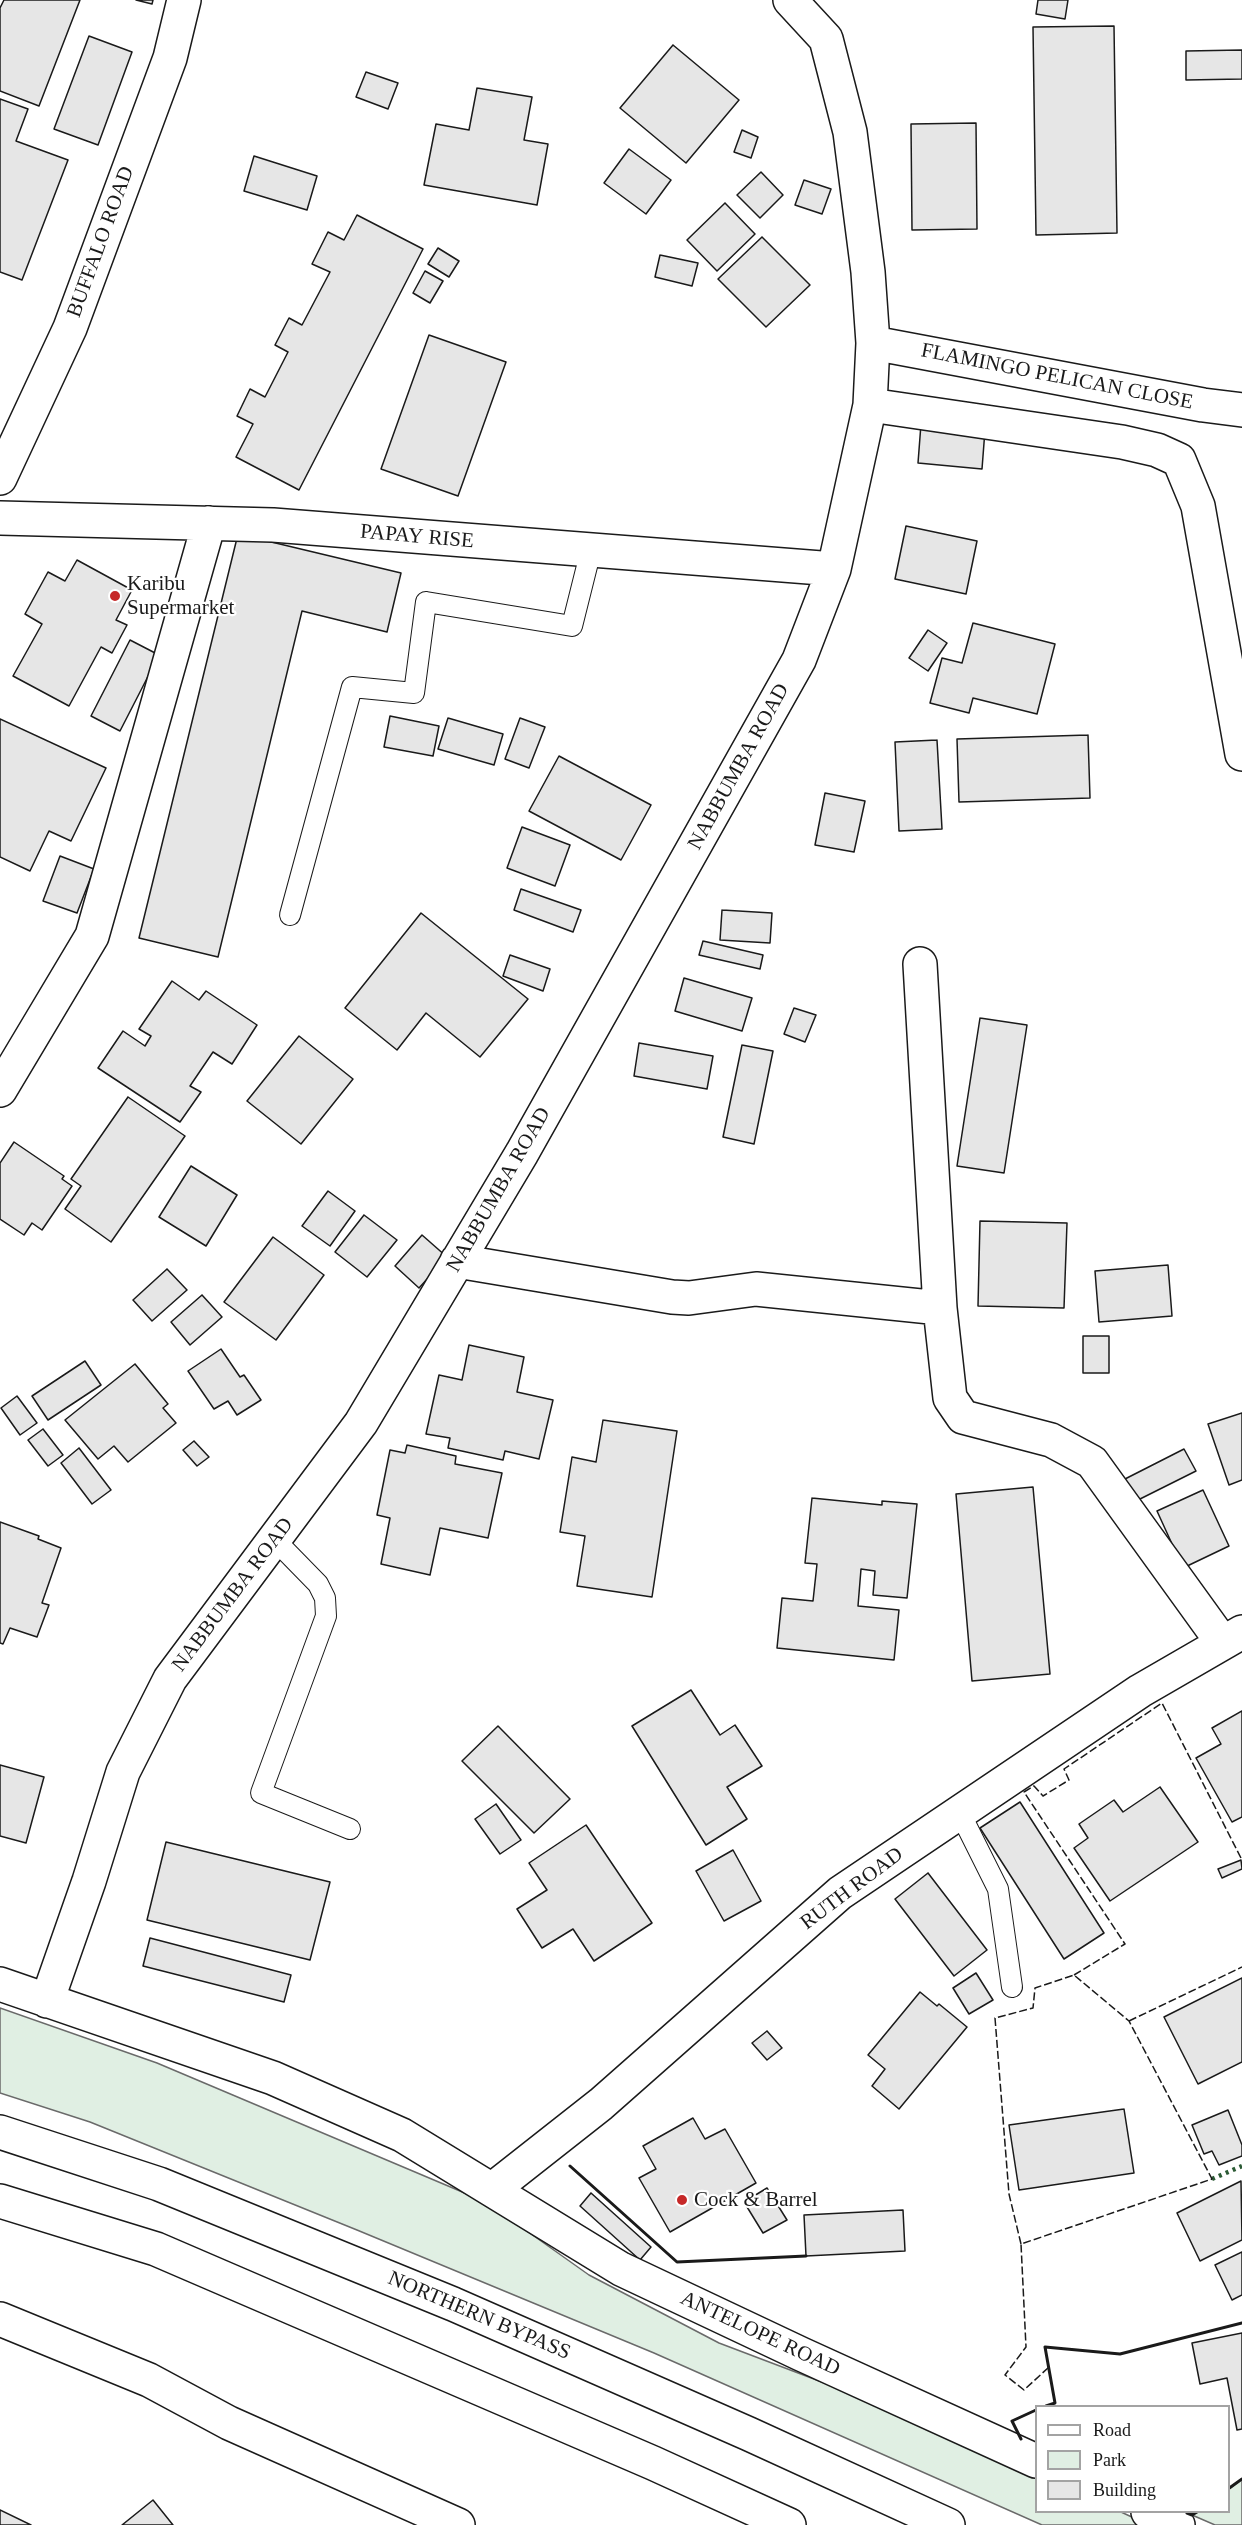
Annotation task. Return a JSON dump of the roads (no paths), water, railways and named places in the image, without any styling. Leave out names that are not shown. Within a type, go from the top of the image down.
[{"type":"main road","name":"BUFFALO ROAD","points":[[0,478],[70,328],[170,57],[184,0]]},
{"type":"main road","name":"NABBUMBA ROAD","points":[[47,2001],[89,1881],[123,1772],[170,1679],[361,1423],[458,1261],[522,1154],[799,660],[834,569],[870,405],[873,342],[868,273],[850,132],[826,39],[790,0]]},
{"type":"main road","name":"FLAMINGO PELICAN CLOSE","points":[[873,342],[1203,405],[1242,410]]},
{"type":"main road","points":[[870,405],[1122,442],[1157,450],[1179,460],[1198,506],[1242,754]]},
{"type":"main road","name":"PAPAY RISE","points":[[0,518],[273,525],[834,569]]},
{"type":"main road","points":[[0,1090],[92,936],[209,523]]},
{"type":"main road","points":[[920,964],[940,1308],[950,1398],[963,1417],[1051,1440],[1092,1462],[1232,1637]]},
{"type":"main road","points":[[458,1261],[672,1297],[689,1298],[756,1289],[940,1308]]},
{"type":"main road","name":"RUTH ROAD","points":[[493,2189],[601,2104],[840,1893],[1140,1690],[1232,1637]]},
{"type":"main road","name":"ANTELOPE ROAD","points":[[0,1984],[273,2078],[402,2135],[621,2269],[1035,2461]]},
{"type":"main road","name":"NORTHERN BYPASS","points":[[0,2132],[159,2184],[453,2304],[749,2434],[948,2525]]},
{"type":"main road","points":[[0,2201],[156,2249],[653,2463],[789,2525]]},
{"type":"main road","points":[[0,2319],[149,2380],[229,2423],[458,2525]]},
{"type":"main road","points":[[1152,2513],[1178,2525]]},
{"type":"lane","points":[[290,915],[352,687],[414,693],[426,602],[572,626],[591,550]]},
{"type":"lane","points":[[275,1540],[318,1584],[325,1598],[326,1616],[261,1794],[350,1829]]},
{"type":"lane","points":[[959,1811],[998,1889],[1012,1987]]},
{"type":"place","name":"Karibu Supermarket","points":[[115,596]]},
{"type":"place","name":"Cock & Barrel","points":[[682,2200]]}]
